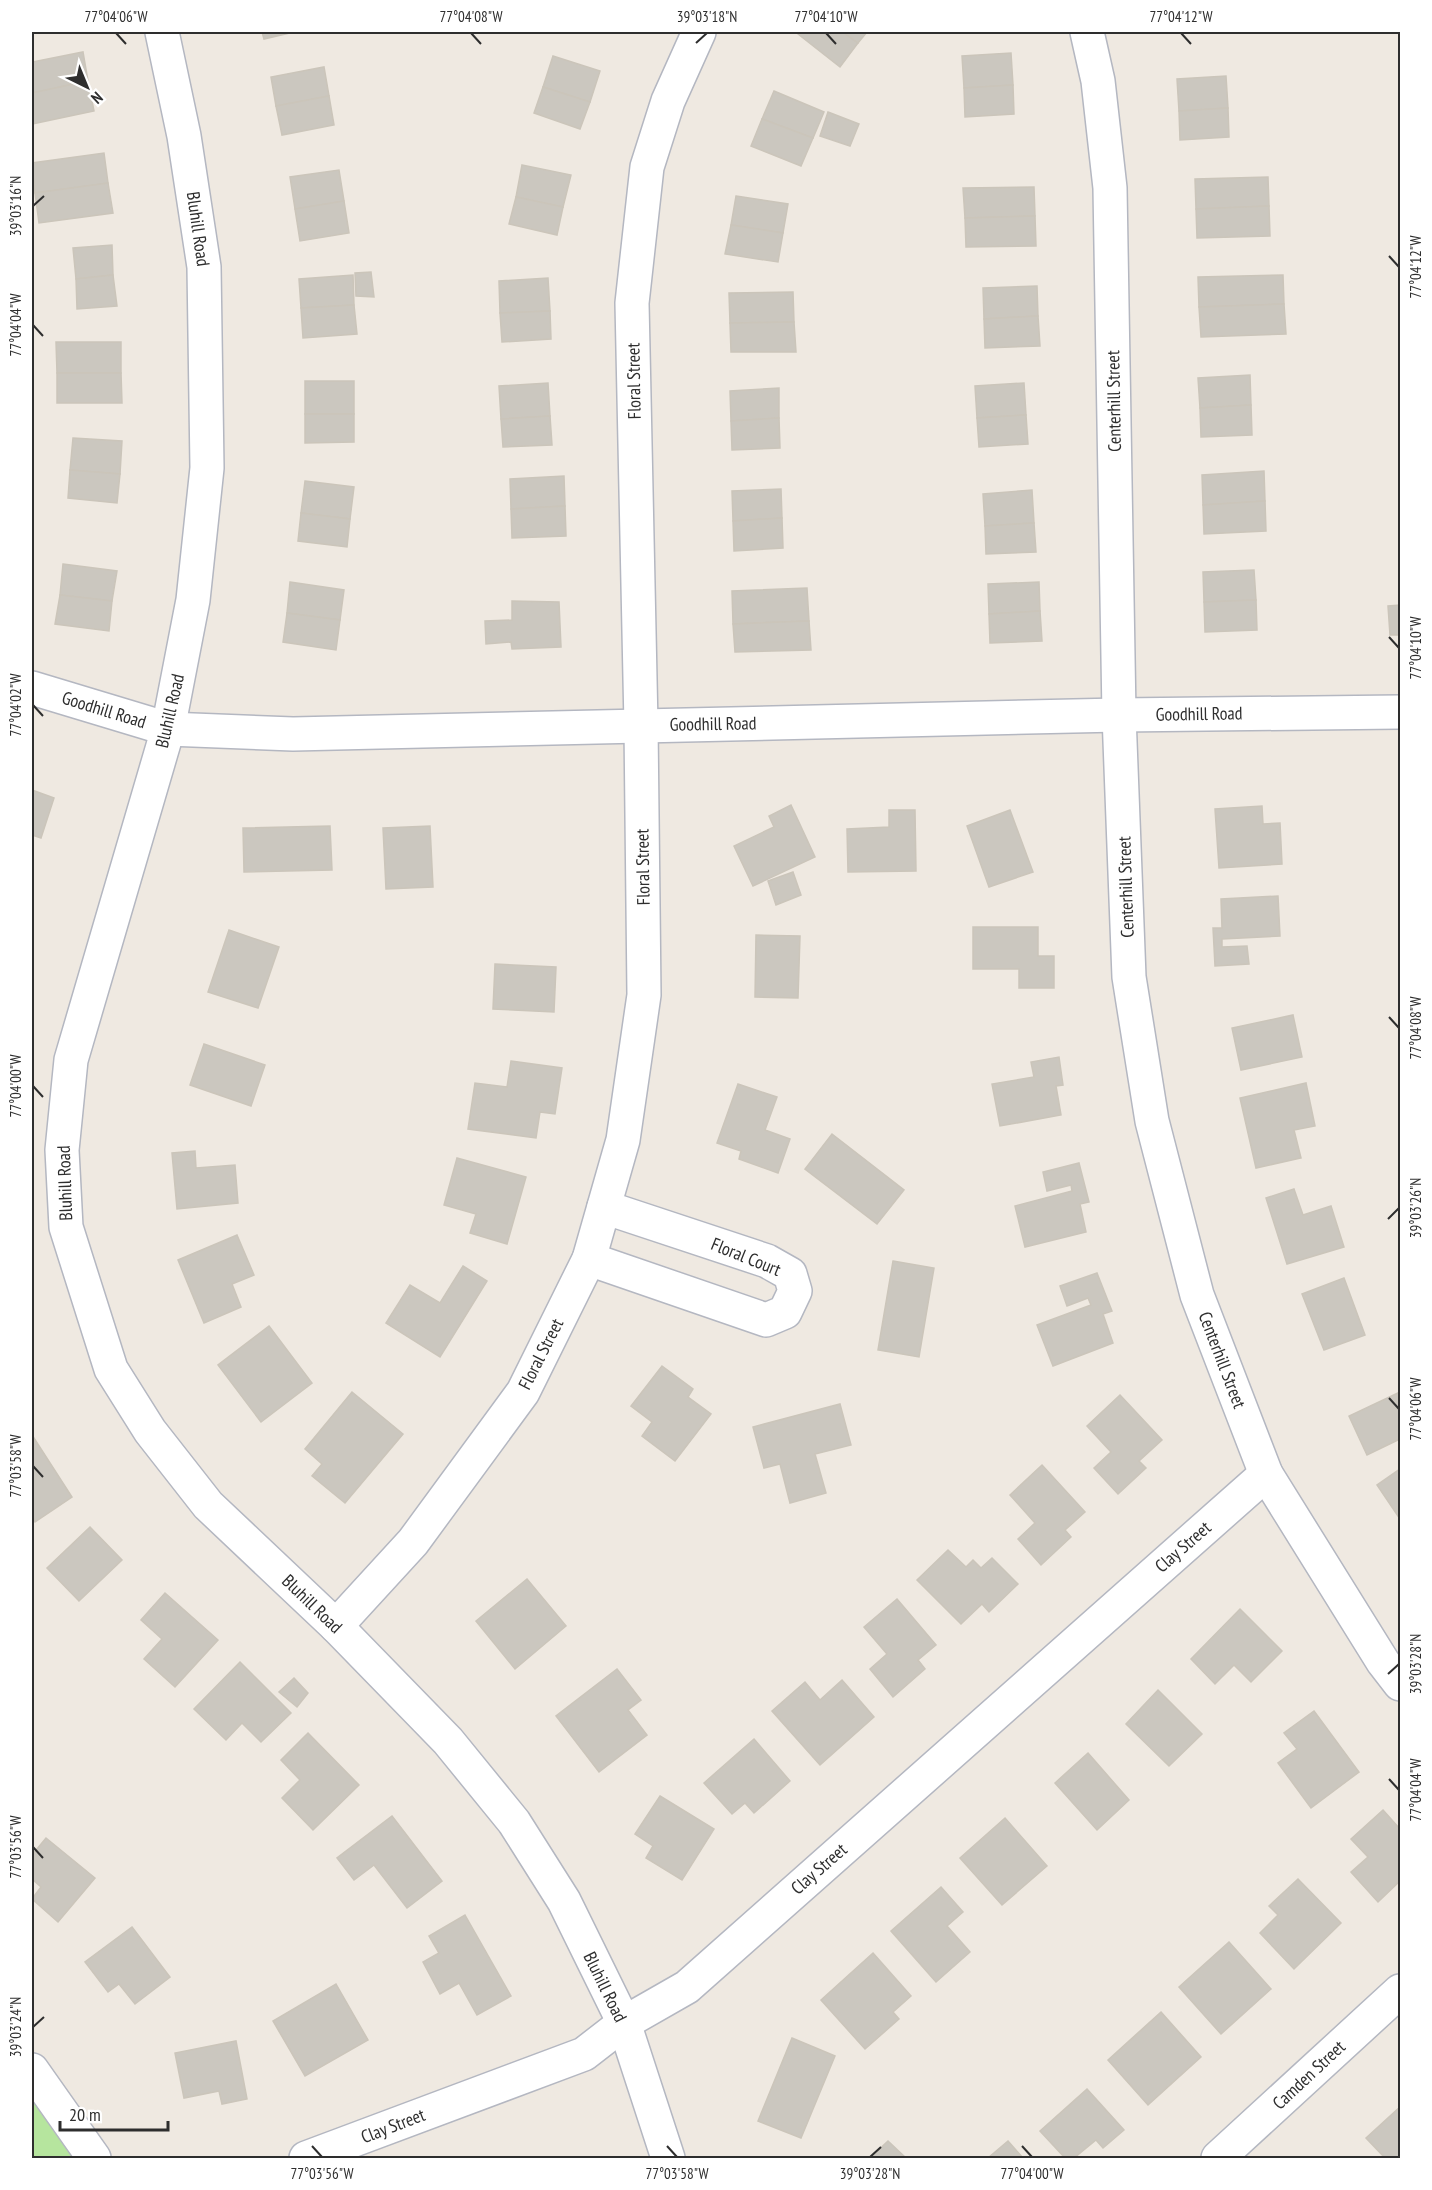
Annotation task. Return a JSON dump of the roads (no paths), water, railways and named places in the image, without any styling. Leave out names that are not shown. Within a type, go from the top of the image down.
[{"type":"street","name":"Bluhill Road","points":[[162,32],[184,136],[204,267],[207,468],[193,600],[168,729],[71,1060],[62,1150],[66,1227],[111,1370],[150,1431],[208,1505],[336,1626],[448,1741],[514,1822],[564,1901],[624,2023],[668,2158]]},
{"type":"street","name":"Floral Street","points":[[336,1626],[413,1542],[523,1392],[589,1259],[623,1140],[644,995],[632,303],[647,167],[668,100],[699,32]]},
{"type":"street","name":"Centerhill Street","points":[[1087,32],[1098,81],[1110,188],[1119,715],[1129,976],[1152,1121],[1197,1295],[1266,1474],[1383,1662],[1401,1684]]},
{"type":"street","name":"Goodhill Road","points":[[32,688],[168,729],[294,734],[1119,715],[1401,712]]},
{"type":"street","name":"Floral Court","points":[[589,1259],[766,1320],[785,1312],[795,1291],[790,1274],[767,1261],[604,1207]]},
{"type":"street","name":"Clay Street","points":[[306,2158],[584,2054],[624,2023],[687,1986],[1266,1474]]},
{"type":"street","name":"Camden Street","points":[[1218,2158],[1401,1991]]},
{"type":"street","points":[[32,2070],[94,2158]]}]
